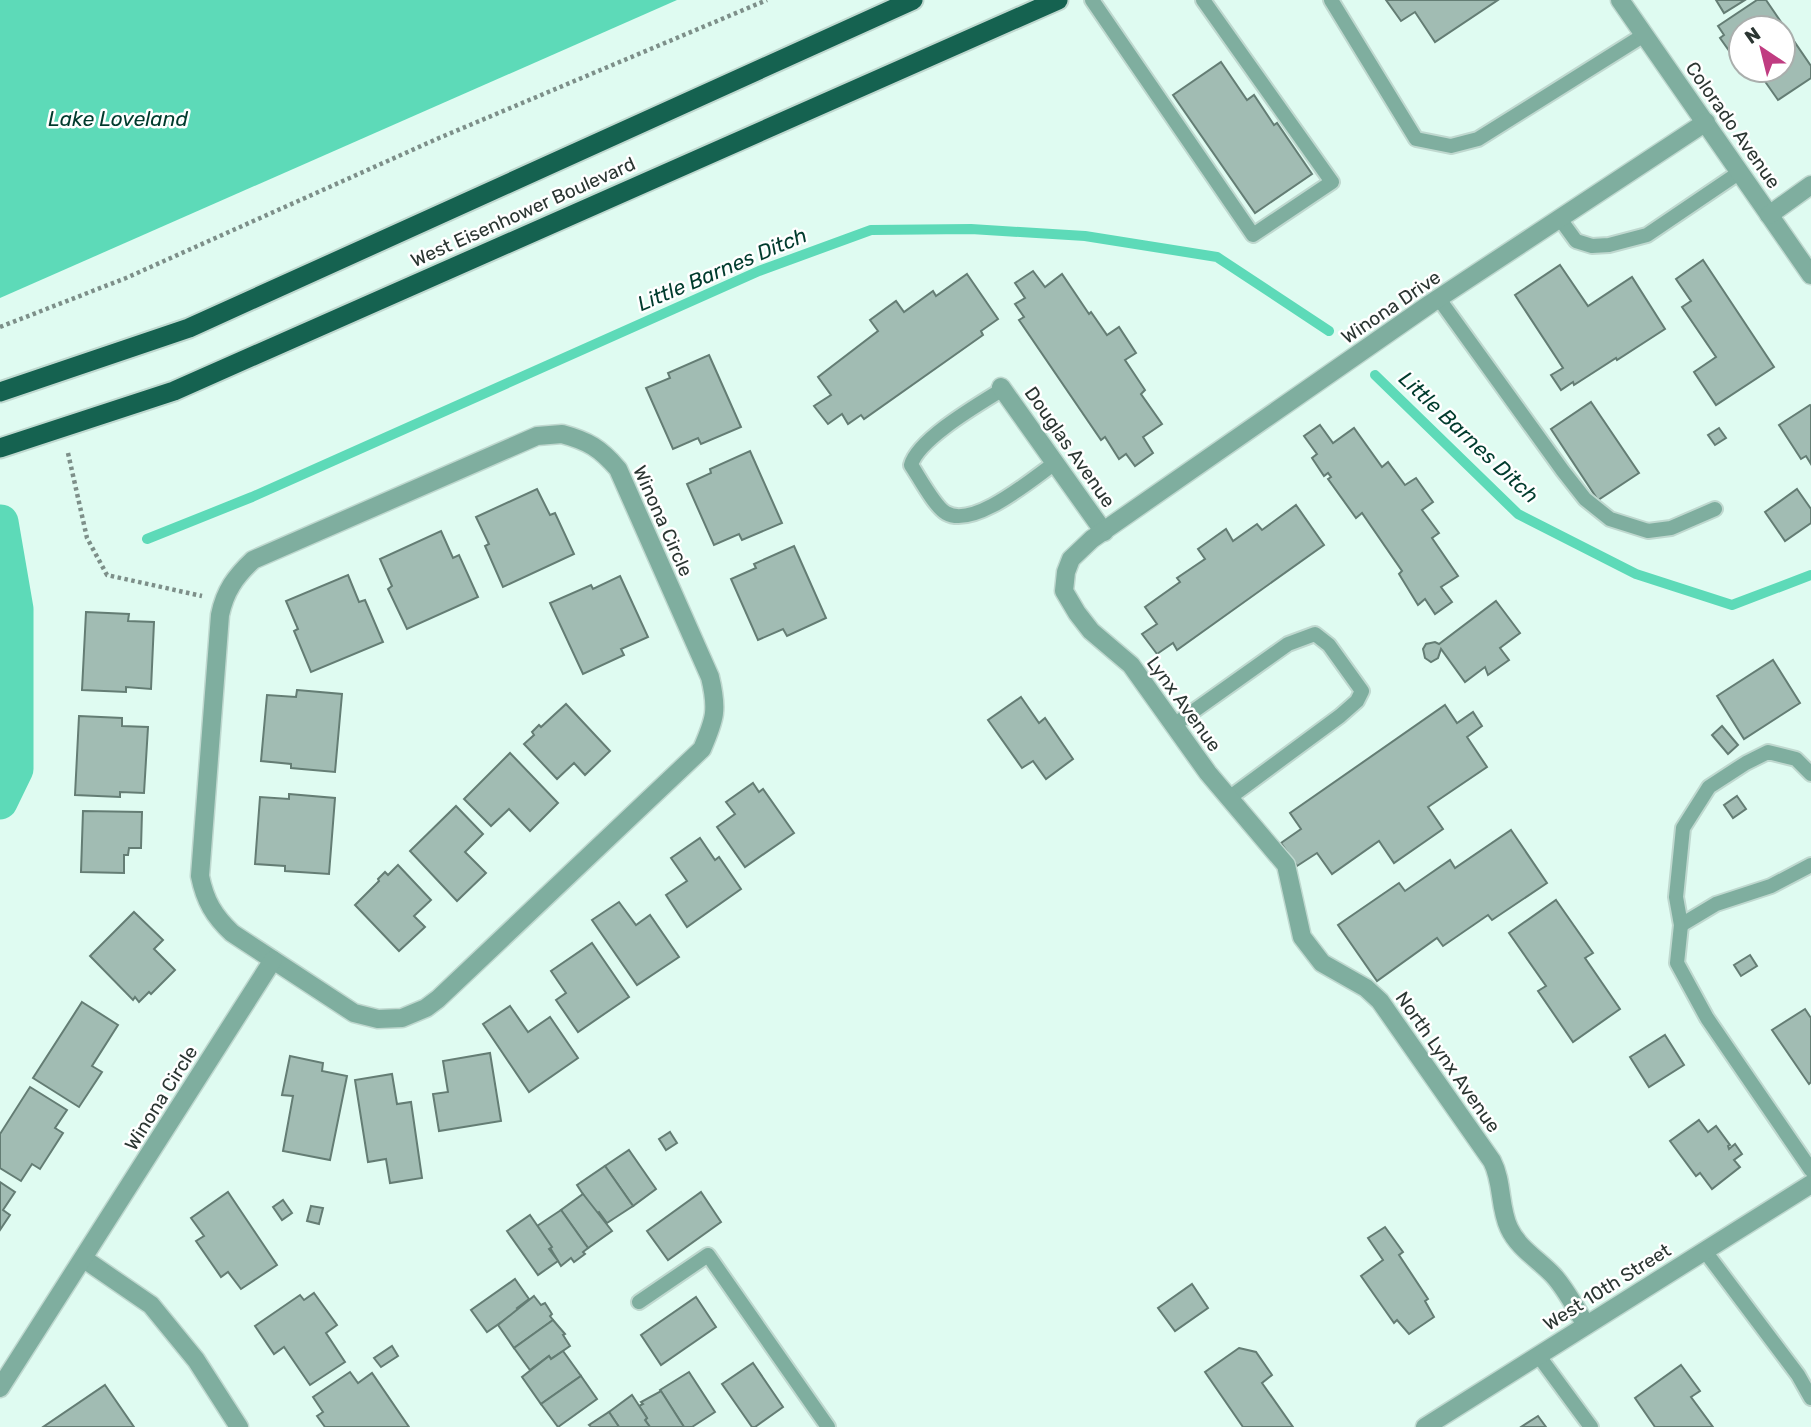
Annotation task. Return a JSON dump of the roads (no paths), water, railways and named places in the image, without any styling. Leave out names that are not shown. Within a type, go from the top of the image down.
[{"type":"highway","name":"West Eisenhower Boulevard","points":[[0,392],[189,328],[913,0]]},
{"type":"highway","name":"West Eisenhower Boulevard","points":[[0,448],[174,391],[1058,0]]},
{"type":"street","name":"Colorado Avenue","points":[[1620,0],[1811,275]]},
{"type":"street","name":"Winona Drive","points":[[1104,532],[1439,299],[1706,122]]},
{"type":"street","points":[[1769,215],[1811,185]]},
{"type":"street","name":"Douglas Avenue","points":[[1002,388],[1104,532]]},
{"type":"street","name":"Winona Circle","points":[[562,434],[587,441],[606,454],[618,469],[710,677],[716,700],[713,723],[702,749],[426,1008],[401,1018],[378,1019],[355,1013],[273,960],[232,933],[216,918],[204,897],[200,876],[220,615],[223,600],[234,578],[253,560],[537,436],[562,434]]},
{"type":"street","name":"Lynx Avenue","points":[[1104,532],[1092,539],[1071,559],[1066,572],[1064,591],[1091,631],[1131,665],[1208,774]]},
{"type":"street","name":"North Lynx Avenue","points":[[1208,774],[1286,865],[1302,937],[1322,963],[1366,988],[1380,1001],[1492,1161],[1498,1172],[1504,1217],[1510,1231],[1555,1277],[1586,1325]]},
{"type":"street","name":"Winona Circle","points":[[84,1259],[273,960]]},
{"type":"street","name":"West 10th Street","points":[[1425,1427],[1811,1184]]},
{"type":"street","points":[[0,1388],[84,1259],[151,1305],[196,1360],[239,1427]]},
{"type":"lane","points":[[1092,0],[1253,235],[1332,182],[1203,0]]},
{"type":"lane","points":[[1331,0],[1416,139],[1451,146],[1478,139],[1644,35]]},
{"type":"lane","points":[[1560,219],[1576,241],[1592,246],[1609,245],[1647,235],[1740,172]]},
{"type":"lane","points":[[1439,299],[1563,471],[1585,499],[1610,519],[1648,531],[1671,528],[1715,509]]},
{"type":"lane","points":[[1002,388],[966,412],[926,443],[914,456],[911,465],[944,512],[957,517],[983,512],[1055,463]]},
{"type":"lane","points":[[1174,725],[1288,644],[1315,634],[1329,645],[1362,691],[1357,701],[1228,798]]},
{"type":"lane","points":[[1811,774],[1796,759],[1768,752],[1709,787],[1683,828],[1676,897],[1681,925],[1677,963],[1707,1017],[1811,1170]]},
{"type":"lane","points":[[1681,925],[1716,904],[1771,886],[1811,866]]},
{"type":"lane","points":[[1704,1250],[1798,1375],[1811,1398]]},
{"type":"lane","points":[[639,1302],[708,1255],[828,1427]]},
{"type":"lane","points":[[1538,1355],[1591,1427]]},
{"type":"water","name":"Lake Loveland","points":[[0,0],[677,0],[0,298]]},
{"type":"waterway","name":"Little Barnes Ditch","points":[[147,539],[252,497],[759,271],[871,230],[971,229],[1085,236],[1217,257],[1329,331]]},
{"type":"waterway","name":"Little Barnes Ditch","points":[[1375,375],[1518,514],[1636,574],[1732,605],[1811,575]]},
{"type":"waterway","points":[[0,802],[16,769],[16,609],[1,522]]}]
